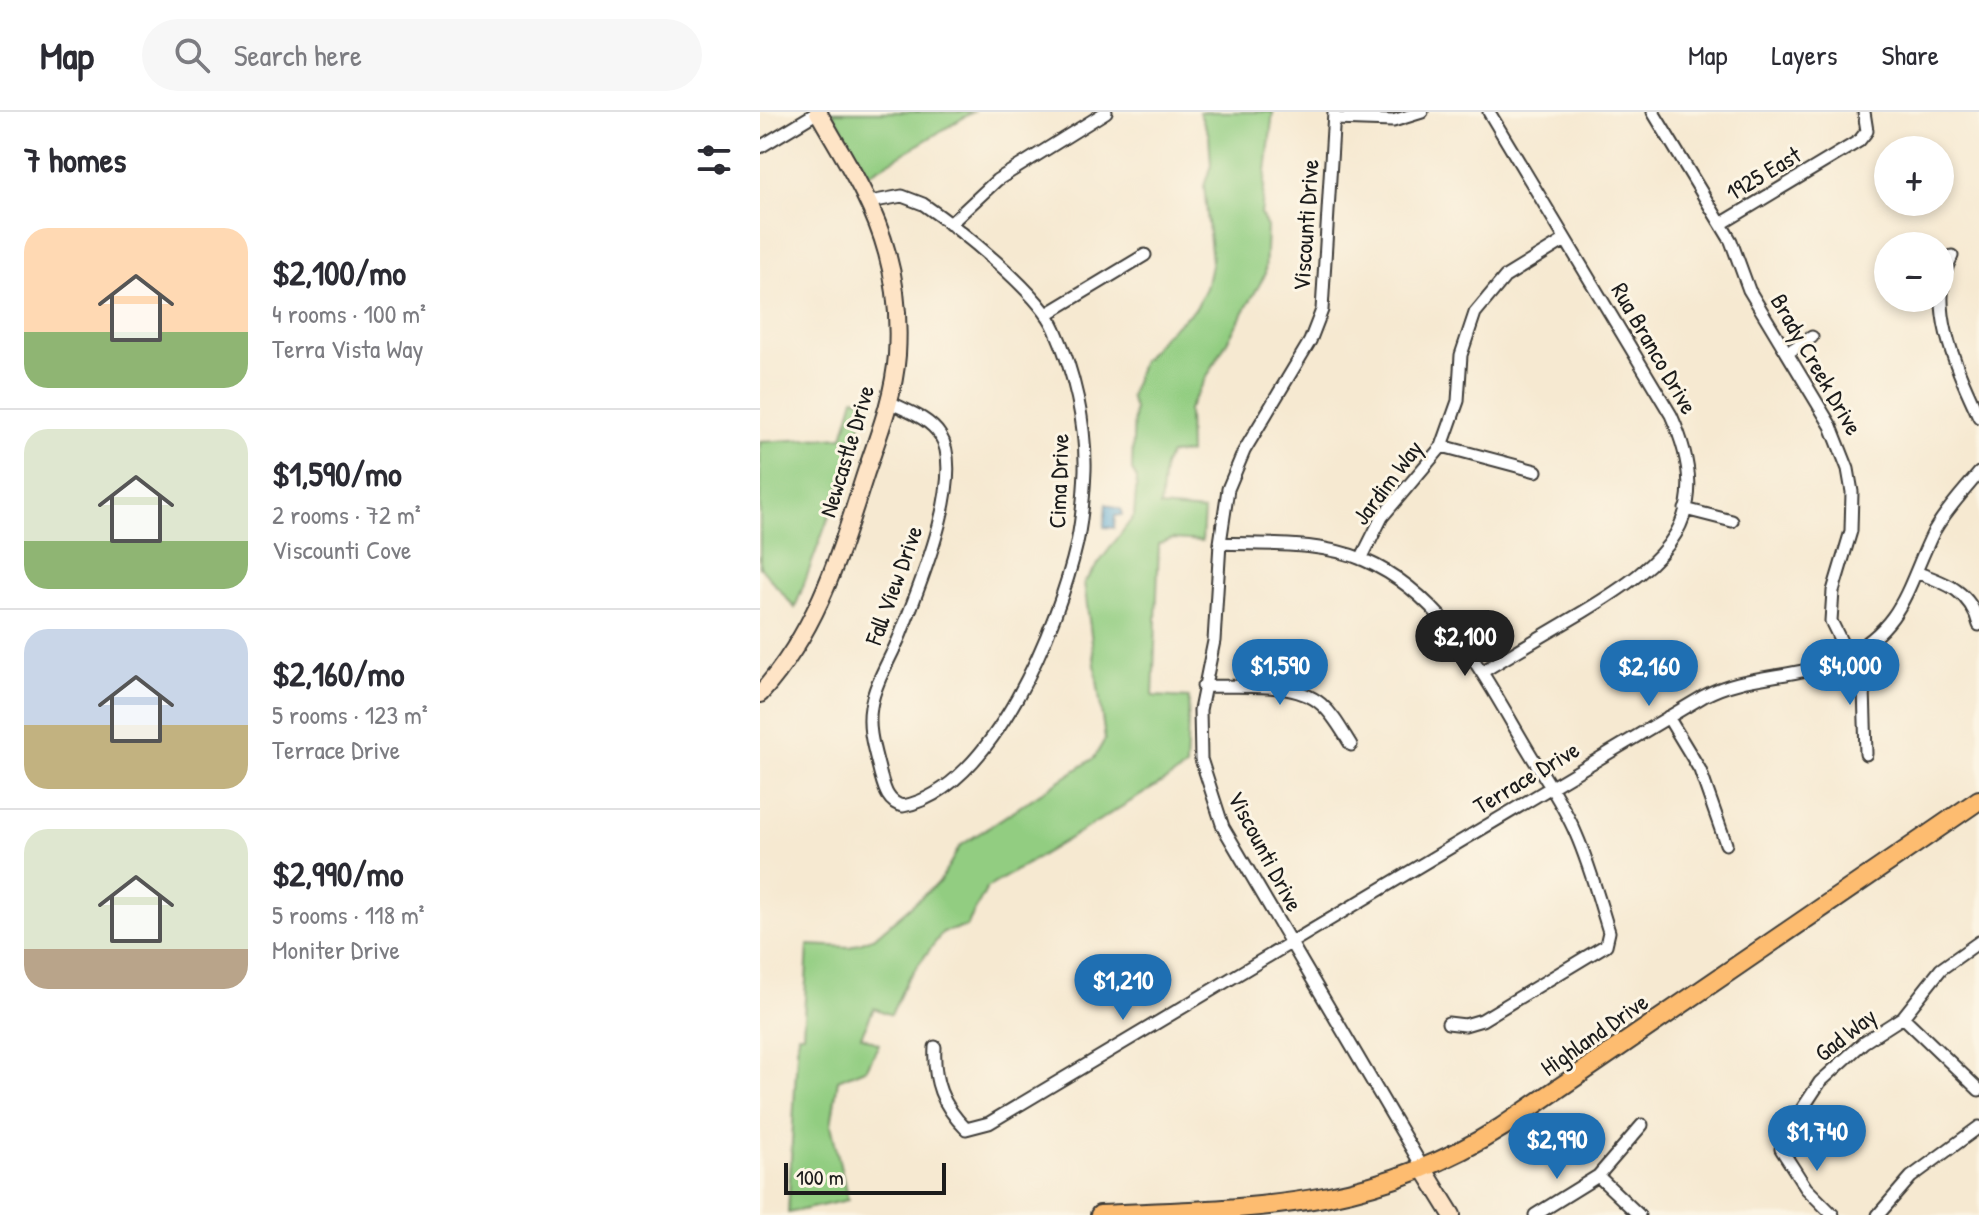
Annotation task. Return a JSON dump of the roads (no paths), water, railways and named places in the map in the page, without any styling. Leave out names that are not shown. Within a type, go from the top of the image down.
[{"type":"main road","name":"Highland Drive","points":[[1100,1215],[1291,1205],[1352,1192],[1423,1168],[1502,1127],[1979,800]]},
{"type":"street","points":[[760,147],[818,112]]},
{"type":"street","name":"Newcastle Drive","points":[[760,694],[793,654],[824,596],[889,402],[897,356],[896,307],[888,254],[870,202],[818,112]]},
{"type":"street","points":[[950,224],[997,180],[1106,112]]},
{"type":"street","points":[[1334,116],[1393,121],[1422,112]]},
{"type":"street","name":"Rua Branco Drive","points":[[1482,672],[1648,570],[1664,552],[1685,509],[1688,472],[1681,437],[1489,112]]},
{"type":"street","name":"Brady Creek Drive","points":[[1653,112],[1721,224],[1749,290],[1831,426],[1848,469],[1852,492],[1851,531],[1831,606],[1831,621],[1866,696],[1866,754]]},
{"type":"street","name":"1925 East","points":[[1721,224],[1859,141],[1867,131],[1864,112]]},
{"type":"street","name":"Viscounti Drive","points":[[1334,116],[1322,310],[1310,341],[1235,469],[1220,543],[1214,641],[1203,686],[1201,759],[1213,805],[1423,1168]]},
{"type":"street","name":"Cima Drive","points":[[870,202],[902,196],[911,199],[950,224],[1027,291],[1047,314],[1071,380],[1084,440],[1082,508],[1074,554],[1034,667],[969,764],[942,788],[911,804],[896,805]]},
{"type":"street","name":"Jardim Way","points":[[1361,559],[1382,517],[1442,446],[1458,401],[1461,355],[1475,313],[1505,277],[1565,240]]},
{"type":"street","points":[[1047,314],[1145,255]]},
{"type":"street","points":[[1945,312],[1958,372],[1979,417]]},
{"type":"street","points":[[1787,353],[1812,337]]},
{"type":"street","name":"Fall View Drive","points":[[889,402],[930,424],[940,435],[946,447],[950,480],[903,629],[871,705],[871,737],[887,795],[896,805]]},
{"type":"street","points":[[1442,446],[1536,471]]},
{"type":"street","name":"Terrace Drive","points":[[935,1047],[934,1068],[940,1093],[966,1129],[978,1127],[1292,944],[1668,717],[1733,683],[1812,670],[1847,656],[1886,625],[1900,609],[1936,528],[1979,473]]},
{"type":"street","points":[[1685,509],[1732,521]]},
{"type":"street","points":[[1220,543],[1314,547],[1361,559],[1386,571],[1428,603],[1482,672],[1551,788],[1582,848],[1609,932],[1606,945],[1482,1020],[1465,1025],[1448,1023]]},
{"type":"street","points":[[1918,573],[1957,589],[1973,608],[1979,625]]},
{"type":"street","points":[[1203,686],[1285,690],[1310,697],[1333,717],[1351,745]]},
{"type":"street","points":[[1668,717],[1700,770],[1726,844]]},
{"type":"street","name":"Gad Way","points":[[1833,1215],[1806,1188],[1781,1149],[1789,1129],[1820,1082],[1864,1042],[1903,1017],[1941,969],[1979,942]]},
{"type":"street","points":[[1903,1017],[1979,1090]]},
{"type":"street","points":[[1535,1215],[1598,1176],[1642,1125]]},
{"type":"street","points":[[1878,1215],[1911,1177],[1979,1127]]},
{"type":"street","points":[[1423,1168],[1452,1215]]},
{"type":"street","points":[[1598,1176],[1639,1215]]},
{"type":"water","points":[[1106,504],[1122,510],[1122,515],[1115,516],[1114,528],[1104,527]]}]
